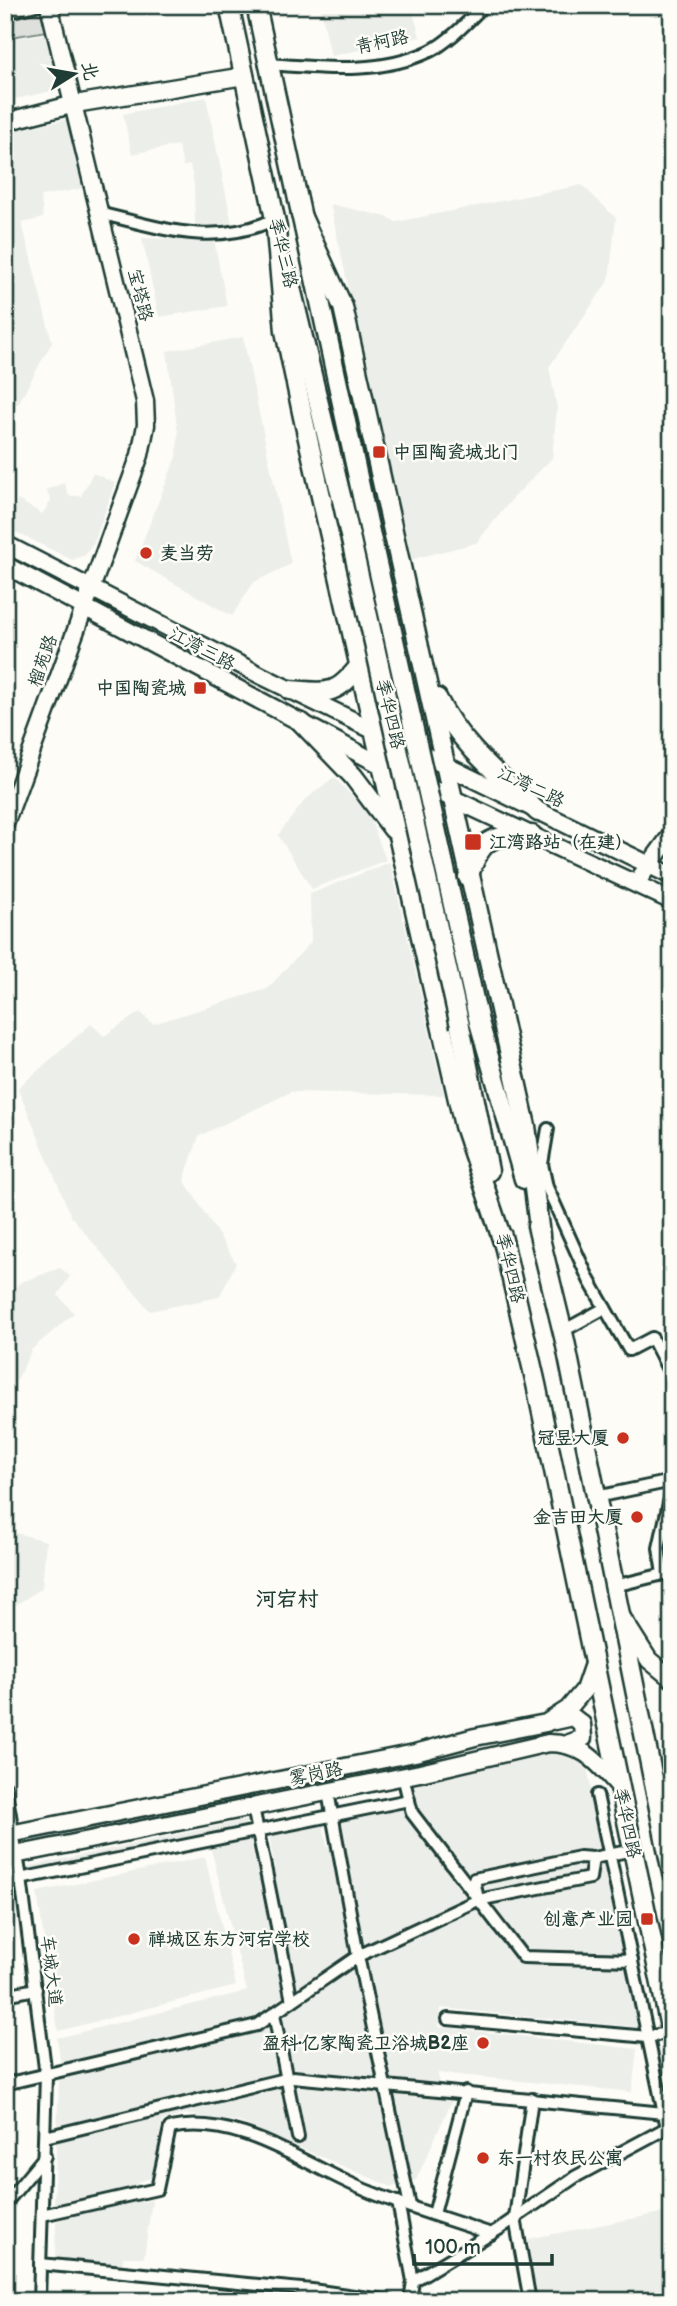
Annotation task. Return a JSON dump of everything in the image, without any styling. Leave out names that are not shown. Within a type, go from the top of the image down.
[{"type":"main road","name":"宝塔路","points":[[49,5],[145,401],[146,425],[140,455],[89,590]]},
{"type":"main road","name":"季华三路","points":[[229,5],[275,219],[342,500]]},
{"type":"main road","name":"季华三路","points":[[256,5],[362,496]]},
{"type":"main road","points":[[5,122],[75,104],[244,76]]},
{"type":"main road","points":[[301,215],[343,307],[468,877],[526,1126],[540,1236]]},
{"type":"main road","points":[[275,219],[285,331],[381,765],[464,1126],[504,1245]]},
{"type":"main road","name":"季华四路","points":[[362,496],[479,1022],[540,1236],[563,1331],[672,1874]]},
{"type":"main road","name":"季华四路","points":[[342,500],[460,1027],[671,2035]]},
{"type":"main road","name":"江湾三路","points":[[5,544],[89,590],[374,732]]},
{"type":"main road","name":"江湾三路","points":[[5,565],[381,765]]},
{"type":"main road","name":"榴苑路","points":[[5,824],[89,590]]},
{"type":"main road","points":[[362,673],[383,710],[401,716],[415,712],[421,702],[426,676]]},
{"type":"main road","points":[[290,690],[327,693],[343,687],[362,673]]},
{"type":"main road","points":[[426,676],[448,721],[472,751],[538,811]]},
{"type":"main road","points":[[302,723],[353,776],[397,836]]},
{"type":"main road","name":"江湾二路","points":[[374,732],[672,876]]},
{"type":"main road","points":[[381,765],[672,901]]},
{"type":"main road","points":[[403,861],[414,838],[431,830],[444,829],[462,849]]},
{"type":"main road","points":[[636,883],[672,834]]},
{"type":"main road","points":[[468,877],[478,849],[499,836],[532,835]]},
{"type":"main road","points":[[619,1614],[649,1660],[672,1678]]},
{"type":"main road","name":"雾岗路","points":[[9,1835],[415,1753],[475,1737],[546,1723],[568,1709],[583,1690],[593,1664]]},
{"type":"main road","points":[[546,1723],[573,1717],[582,1724],[583,1738],[569,1743]]},
{"type":"main road","name":"雾岗路","points":[[11,1856],[328,1792],[548,1742],[569,1743]]},
{"type":"main road","points":[[569,1743],[596,1761],[619,1786]]},
{"type":"main road","points":[[660,1819],[672,1766]]},
{"type":"street","points":[[5,13],[36,5]]},
{"type":"street","name":"青柯路","points":[[269,64],[329,69],[371,68],[431,51],[484,5]]},
{"type":"street","points":[[99,213],[190,234],[247,232],[275,219]]},
{"type":"street","points":[[548,1129],[542,1164],[547,1188],[605,1308],[629,1350],[652,1338],[672,1377]]},
{"type":"street","points":[[563,1331],[605,1308]]},
{"type":"street","points":[[596,1497],[672,1481]]},
{"type":"street","points":[[614,1586],[667,1573],[659,1548],[672,1489]]},
{"type":"street","points":[[403,1776],[412,1813],[523,1956],[632,1961]]},
{"type":"street","name":"车城大道","points":[[5,1786],[11,1856],[21,1878],[46,2076],[46,2137],[38,2301]]},
{"type":"street","points":[[328,1792],[404,2204],[414,2281],[410,2301]]},
{"type":"street","points":[[414,2281],[491,2234],[575,2177],[670,2126],[664,2113],[597,1795]]},
{"type":"street","points":[[5,1882],[258,1833],[409,1800]]},
{"type":"street","points":[[253,1807],[292,2001]]},
{"type":"street","points":[[478,1900],[474,1879],[580,1857],[593,1858],[633,1850]]},
{"type":"street","points":[[5,2084],[257,2025],[358,1956],[478,1900],[590,1878],[593,1858]]},
{"type":"street","points":[[5,1994],[36,1989]]},
{"type":"street","points":[[274,2014],[298,2137]]},
{"type":"street","points":[[447,2019],[648,2037],[671,2035]]},
{"type":"street","points":[[46,2137],[287,2079],[466,2092],[664,2113]]},
{"type":"street","points":[[434,2214],[466,2092]]},
{"type":"street","points":[[530,2301],[515,2218],[532,2098]]},
{"type":"street","points":[[42,2215],[158,2189],[170,2128],[169,2107]]},
{"type":"street","points":[[170,2128],[195,2123],[237,2130],[369,2192],[491,2234]]},
{"type":"street","points":[[5,2204],[45,2156]]},
{"type":"street","points":[[40,2264],[302,2295],[389,2301]]},
{"type":"shaded area","points":[[5,5],[39,5],[47,31],[5,38]]},
{"type":"shaded area","points":[[320,5],[411,5],[420,37],[331,56]]},
{"type":"shaded area","points":[[50,33],[67,88],[5,101],[5,40]]},
{"type":"shaded area","points":[[206,97],[233,229],[195,230],[194,184],[190,165],[183,166],[178,145],[132,154],[123,114]]},
{"type":"shaded area","points":[[69,119],[85,188],[41,196],[43,218],[22,223],[52,342],[18,404],[5,404],[5,132]]},
{"type":"shaded area","points":[[582,185],[616,218],[609,280],[549,367],[557,408],[552,458],[513,498],[476,543],[409,560],[330,204],[387,217],[396,222]]},
{"type":"shaded area","points":[[142,238],[214,240],[227,306],[159,317]]},
{"type":"shaded area","points":[[243,337],[291,564],[254,582],[232,616],[135,561],[177,455],[178,433],[167,351]]},
{"type":"shaded area","points":[[93,473],[115,483],[94,543],[85,555],[72,560],[6,527],[18,500],[42,514],[51,501],[46,490],[64,483],[69,496],[81,496]]},
{"type":"shaded area","points":[[334,777],[368,813],[386,860],[312,889],[278,835],[305,800]]},
{"type":"shaded area","points":[[390,862],[444,1095],[291,1092],[199,1136],[184,1180],[236,1263],[219,1297],[150,1311],[71,1216],[18,1088],[91,1024],[104,1036],[140,1012],[153,1024],[267,989],[311,942],[310,894]]},
{"type":"shaded area","points":[[60,1268],[70,1276],[58,1295],[74,1313],[32,1349],[5,1404],[5,1306],[19,1283]]},
{"type":"shaded area","points":[[5,1527],[8,1531],[46,1541],[42,1588],[5,1612]]},
{"type":"shaded area","points":[[566,1750],[586,1762],[637,2027],[441,2008],[439,2027],[637,2049],[632,2092],[438,2073],[440,2098],[453,2098],[416,2180],[392,2187],[239,2122],[185,2114],[162,2121],[153,2177],[138,2182],[142,2202],[152,2200],[144,2257],[123,2257],[122,2268],[55,2261],[56,2222],[68,2217],[67,2202],[54,2204],[60,2059],[57,2038],[247,1991],[211,1849],[33,1885],[30,1866],[246,1820],[258,1875],[275,1869],[267,1823],[321,1812],[327,1846],[343,1843],[338,1811],[392,1798],[422,1783]]},
{"type":"shaded area","name":"禅城区东方河宕学校","points":[[205,1857],[236,1986],[58,2031],[37,1892]]},
{"type":"shaded area","points":[[672,2211],[672,2301],[538,2301],[528,2239]]},
{"type":"place","name":"中国陶瓷城北门","points":[[379,452]]},
{"type":"place","name":"麦当劳","points":[[146,553]]},
{"type":"place","name":"中国陶瓷城","points":[[200,688]]},
{"type":"place","name":"江湾路站（在建）","points":[[473,842]]},
{"type":"place","name":"冠昱大厦","points":[[623,1438]]},
{"type":"place","name":"金吉田大厦","points":[[637,1517]]},
{"type":"place","name":"创意产业园","points":[[647,1919]]},
{"type":"place","name":"禅城区东方河宕学校","points":[[134,1939]]},
{"type":"place","name":"盈科·亿家陶瓷卫浴城B2座","points":[[483,2043]]},
{"type":"place","name":"东一村农民公寓","points":[[483,2158]]},
{"type":"district","name":"河宕村","points":[[287,1599]]}]
